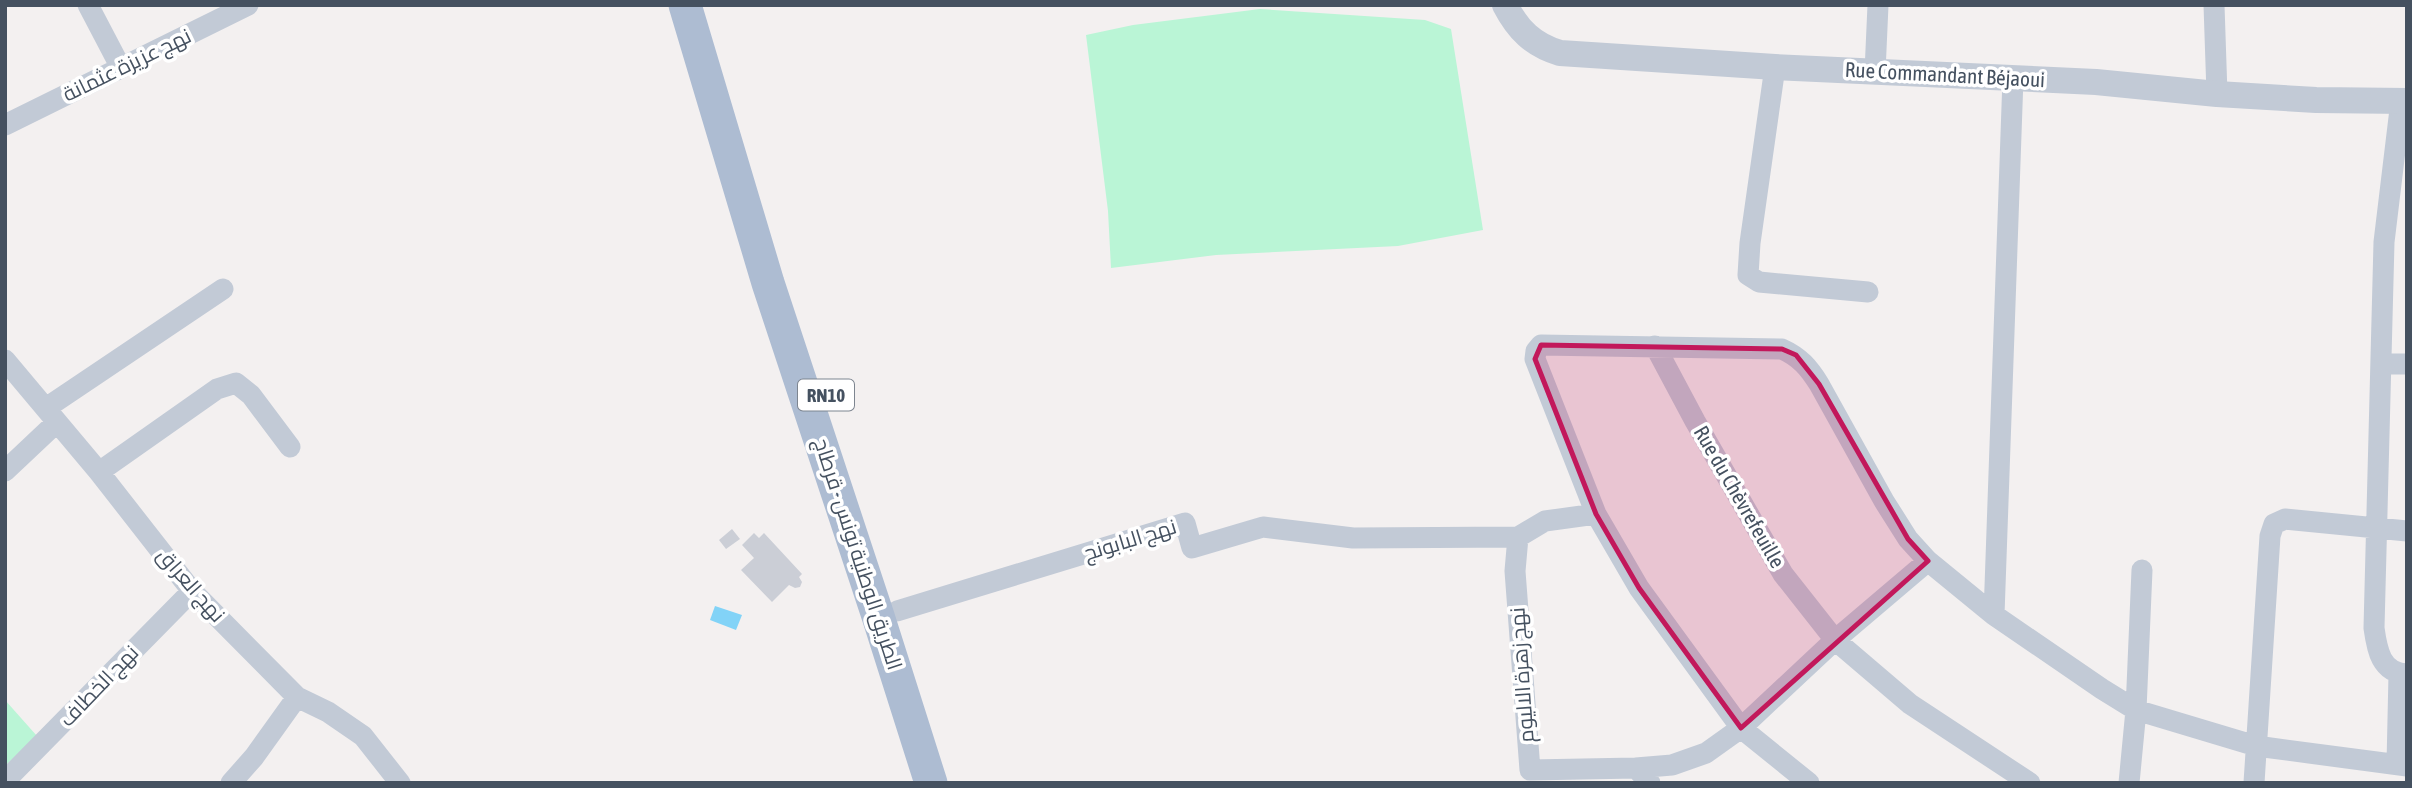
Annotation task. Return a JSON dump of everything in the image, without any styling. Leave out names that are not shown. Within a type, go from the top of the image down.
[{"type":"main road","name":"الطريق الوطنية تونس - قرطاج","points":[[685,5],[768,283],[931,783]]},
{"type":"main road","name":"الطريق الوطنية تونس - قرطاج","points":[[709,5],[787,278],[952,783]]},
{"type":"street","points":[[88,5],[121,68]]},
{"type":"street","name":"نهج عزيزة عثمانة","points":[[5,125],[248,5]]},
{"type":"street","name":"Rue Commandant Béjaoui","points":[[1505,5],[1516,25],[1531,40],[1560,53],[1775,67],[2096,82],[2316,100],[2404,101]]},
{"type":"street","points":[[1875,72],[1878,5]]},
{"type":"street","points":[[2214,5],[2217,94]]},
{"type":"street","points":[[1775,67],[1749,243],[1748,275],[1759,282],[1868,292]]},
{"type":"street","points":[[1994,615],[2013,78]]},
{"type":"street","points":[[1809,783],[1741,728],[1639,588],[1596,514],[1535,359],[1536,351],[1541,345],[1782,349],[1796,355],[1819,384],[1902,530],[1928,561],[1994,615],[2102,690],[2136,710],[2256,746],[2402,765],[2403,674],[2389,670],[2377,649],[2374,628],[2385,242],[2404,101]]},
{"type":"street","points":[[5,471],[52,415],[223,289]]},
{"type":"street","name":"Rue du Chèvrefeuille","points":[[1655,346],[1783,574],[1835,640],[1910,704],[2030,783]]},
{"type":"street","name":"نهج العراق","points":[[5,360],[99,472],[192,591],[297,697],[328,712],[363,736],[400,783]]},
{"type":"street","points":[[2382,364],[2407,364]]},
{"type":"street","points":[[99,472],[227,384],[236,383],[251,394],[290,447]]},
{"type":"street","points":[[1518,537],[1545,521],[1596,514]]},
{"type":"street","points":[[2254,783],[2270,536],[2274,524],[2285,519],[2407,531]]},
{"type":"street","name":"نهج البابونج","points":[[897,611],[1185,523],[1192,548],[1263,527],[1353,538],[1518,537]]},
{"type":"street","name":"نهج زهرة الاليوم","points":[[1518,537],[1515,571],[1530,770],[1643,775]]},
{"type":"street","points":[[1643,775],[1706,753],[1741,728],[1835,640],[1928,561]]},
{"type":"street","points":[[2129,783],[2136,710],[2142,570]]},
{"type":"street","name":"نهج الخطاف","points":[[5,781],[192,591]]},
{"type":"street","points":[[231,783],[254,757],[297,697]]},
{"type":"highlighted area","points":[[1541,345],[1782,349],[1796,355],[1819,384],[1908,539],[1928,561],[1741,728],[1639,588],[1596,514],[1535,359]]},
{"type":"green space","points":[[1260,9],[1425,20],[1451,29],[1483,230],[1398,246],[1216,255],[1111,268],[1108,211],[1086,35],[1133,25]]},
{"type":"green space","points":[[5,700],[37,736],[5,766]]},
{"type":"water","points":[[715,606],[742,615],[736,630],[710,620]]},
{"type":"building","points":[[732,529],[740,539],[726,549],[719,540]]},
{"type":"building","points":[[754,533],[759,538],[764,533],[802,574],[799,577],[802,582],[800,587],[789,585],[772,602],[741,570],[754,558],[742,545]]}]
